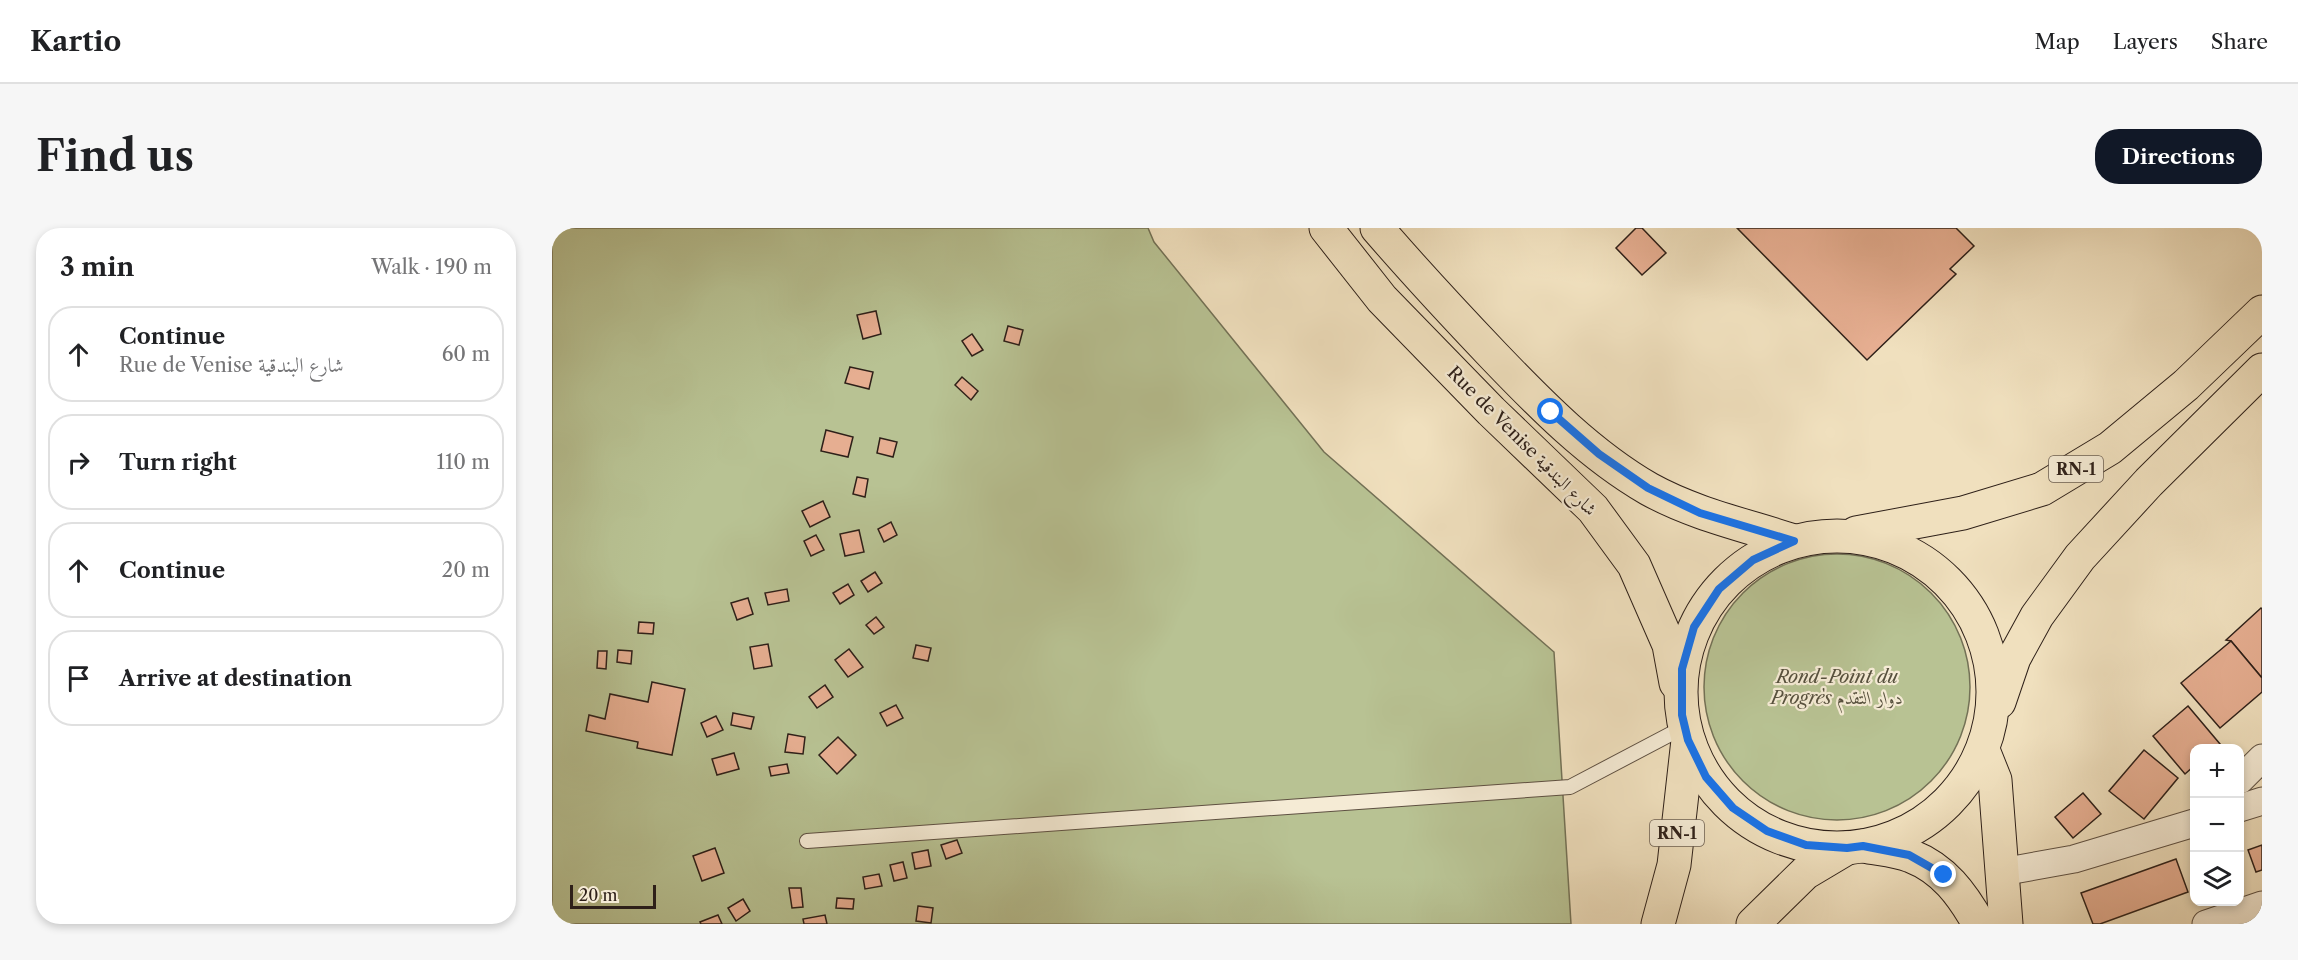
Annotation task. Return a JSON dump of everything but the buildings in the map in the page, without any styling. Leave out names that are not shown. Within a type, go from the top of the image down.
[{"type":"main road","name":"Rue de Venise شارع البندقية","points":[[1326,228],[1382,299],[1491,411],[1593,509],[1628,556],[1669,645],[1684,727]]},
{"type":"main road","points":[[1377,228],[1427,286],[1516,378],[1599,454],[1648,488],[1700,513],[1794,541]]},
{"type":"main road","name":"RN-1","points":[[1658,924],[1674,865],[1684,727],[1682,669],[1694,627],[1719,589],[1753,560],[1794,541],[1844,536],[1963,513],[2042,489],[2110,448],[2186,385],[2262,312]]},
{"type":"main road","name":"RN-1","points":[[1753,924],[1805,873],[1855,847],[1913,829],[1955,795],[1987,739],[2014,658],[2037,616],[2080,556],[2149,482],[2262,370]]},
{"type":"main road","name":"RN-1","points":[[1844,536],[1889,544],[1930,565],[1963,598],[1985,638],[1994,683],[1987,739]]},
{"type":"main road","name":"RN-1","points":[[1684,727],[1706,777],[1733,808],[1767,831],[1806,845],[1855,847]]},
{"type":"main road","points":[[1987,739],[1995,780],[2006,924]]},
{"type":"main road","points":[[1855,847],[1909,855],[1943,875],[1962,894],[1980,924]]},
{"type":"street","points":[[2244,776],[2262,758]]},
{"type":"street","points":[[2244,807],[2262,801]]},
{"type":"street","points":[[2002,872],[2074,859],[2190,824]]},
{"type":"street","points":[[2206,924],[2262,905]]},
{"type":"lane","points":[[807,841],[1570,787],[1684,727]]},
{"type":"green space","points":[[552,228],[1148,228],[1154,242],[1324,452],[1554,652],[1571,924],[552,924]]},
{"type":"green space","name":"Rond-Point du Progrès دوار التقدم","points":[[1837,554],[1863,557],[1888,565],[1911,577],[1931,593],[1947,613],[1959,636],[1967,661],[1970,687],[1967,713],[1959,738],[1947,761],[1931,781],[1911,797],[1888,809],[1863,817],[1837,820],[1811,817],[1786,809],[1763,797],[1743,781],[1727,761],[1715,738],[1707,713],[1704,687],[1707,661],[1715,636],[1727,613],[1743,593],[1763,577],[1786,565],[1811,557]]},
{"type":"route","points":[[1551,412],[1599,454],[1648,488],[1700,513],[1794,541],[1753,560],[1719,589],[1694,627],[1682,669],[1682,715],[1688,740],[1706,777],[1733,808],[1767,831],[1806,845],[1847,848],[1863,846],[1909,855],[1944,875]]}]
